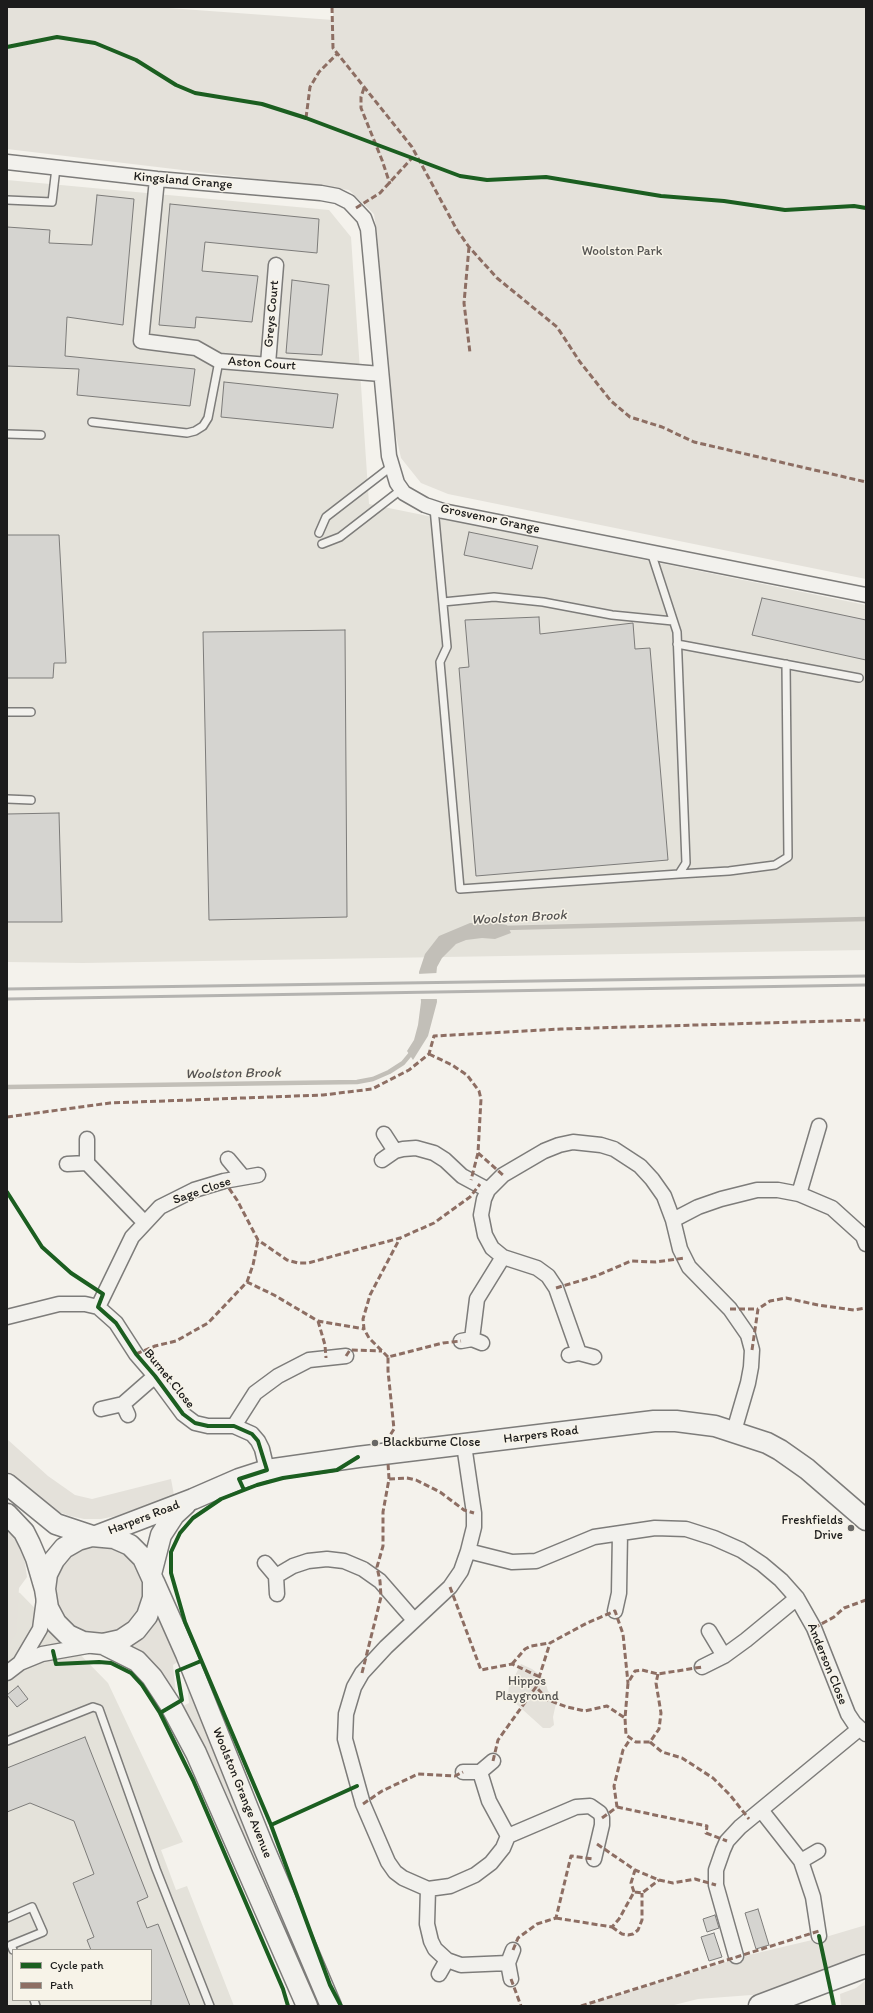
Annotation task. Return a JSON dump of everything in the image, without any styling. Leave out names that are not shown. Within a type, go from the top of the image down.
[{"type":"main road","name":"Harpers Road","points":[[94,1536],[193,1499],[239,1479],[267,1470],[344,1459],[654,1421],[692,1423],[734,1431],[780,1450],[807,1469],[866,1520]]},
{"type":"main road","points":[[7,1484],[56,1524],[94,1536],[114,1538],[130,1545],[143,1558],[152,1577],[153,1598],[144,1621],[136,1630],[121,1640],[101,1644],[83,1642],[68,1634],[56,1623],[48,1608],[45,1590],[36,1558],[24,1532],[7,1514]]},
{"type":"main road","name":"Harpers Road","points":[[152,1577],[157,1544],[166,1525],[193,1499]]},
{"type":"main road","points":[[45,1590],[47,1574],[54,1560],[64,1548],[78,1540],[94,1536]]},
{"type":"main road","name":"Woolston Grange Avenue","points":[[152,1577],[186,1654],[263,1846],[331,2006]]},
{"type":"main road","name":"Woolston Grange Avenue","points":[[101,1644],[125,1654],[145,1668],[177,1716],[196,1753],[307,2006]]},
{"type":"main road","points":[[760,2006],[863,1968]]},
{"type":"street","name":"Kingsland Grange","points":[[7,162],[157,179],[321,193],[337,196],[349,202],[356,208]]},
{"type":"street","name":"Aston Court","points":[[157,179],[141,341],[196,348],[219,361],[381,374]]},
{"type":"street","name":"Grosvenor Grange","points":[[356,208],[364,218],[368,230],[381,374],[392,466],[402,489],[414,500],[434,508],[866,595]]},
{"type":"street","name":"Greys Court","points":[[268,364],[276,265]]},
{"type":"street","points":[[799,1194],[819,1126]]},
{"type":"street","points":[[384,1134],[395,1151]]},
{"type":"street","points":[[87,1139],[87,1163],[144,1222]]},
{"type":"street","points":[[594,1357],[574,1354],[556,1288],[548,1276],[537,1268],[503,1257],[492,1248],[485,1235],[480,1214],[488,1190],[503,1174],[544,1151],[559,1145],[573,1142],[601,1145],[626,1156],[648,1175],[664,1196],[673,1220],[680,1249],[689,1267],[730,1309],[748,1335],[752,1350],[751,1367],[748,1383],[734,1431]]},
{"type":"street","points":[[382,1160],[395,1151],[416,1148],[434,1152],[446,1160],[462,1176],[488,1190]]},
{"type":"street","name":"Sage Close","points":[[228,1159],[243,1177]]},
{"type":"street","points":[[67,1164],[87,1163]]},
{"type":"street","name":"Sage Close","points":[[98,1307],[132,1237],[144,1222],[160,1207],[194,1190],[224,1181],[258,1175]]},
{"type":"street","points":[[673,1220],[698,1207],[757,1190],[778,1190],[799,1194],[832,1208],[863,1236],[866,1244]]},
{"type":"street","points":[[472,1341],[477,1299],[503,1257]]},
{"type":"street","points":[[7,1316],[59,1304],[85,1304],[98,1307]]},
{"type":"street","name":"Burnet Close","points":[[98,1307],[116,1323],[136,1354],[155,1376],[183,1414],[195,1423],[208,1426],[234,1426],[252,1434],[258,1441],[267,1470]]},
{"type":"street","points":[[234,1426],[255,1394],[278,1376],[309,1360],[346,1356]]},
{"type":"street","name":"Burnet Close","points":[[101,1409],[125,1409],[155,1376]]},
{"type":"street","points":[[464,1445],[474,1513],[474,1527],[461,1571],[450,1587],[414,1620],[362,1673],[354,1687],[346,1714],[345,1739],[363,1804],[388,1862],[403,1878],[428,1889],[450,1886],[484,1870],[498,1857],[508,1836],[576,1806],[590,1806],[596,1808],[602,1818],[594,1859]]},
{"type":"street","name":"Anderson Close","points":[[468,1551],[512,1562],[536,1561],[594,1537],[655,1528],[686,1529],[714,1538],[741,1550],[762,1564],[781,1580],[797,1598],[814,1628],[844,1705],[854,1723],[863,1732],[761,1810],[740,1827],[727,1841],[716,1870],[716,1885],[736,1956]]},
{"type":"street","points":[[615,1610],[619,1593],[620,1533]]},
{"type":"street","points":[[276,1576],[293,1566],[308,1561],[327,1559],[344,1561],[363,1569],[380,1581],[414,1620]]},
{"type":"street","points":[[265,1563],[276,1576],[277,1594]]},
{"type":"street","points":[[20,1663],[40,1629],[45,1590]]},
{"type":"street","points":[[702,1667],[724,1656],[797,1598]]},
{"type":"street","points":[[709,1631],[724,1656]]},
{"type":"street","points":[[7,1673],[20,1663],[42,1654],[101,1644]]},
{"type":"street","points":[[463,1772],[480,1772],[493,1761]]},
{"type":"street","points":[[480,1772],[489,1801],[508,1836]]},
{"type":"street","points":[[761,1810],[801,1861],[813,1897],[819,1936]]},
{"type":"street","points":[[801,1861],[818,1851]]},
{"type":"street","points":[[428,1889],[428,1933],[435,1949],[447,1960],[461,1965],[508,1963]]},
{"type":"street","points":[[511,1979],[508,1963],[513,1950]]},
{"type":"street","points":[[439,1974],[447,1960]]},
{"type":"lane","points":[[7,200],[52,202],[56,168]]},
{"type":"lane","points":[[92,422],[188,433],[195,431],[203,426],[208,418],[219,361]]},
{"type":"lane","points":[[7,434],[41,435]]},
{"type":"lane","points":[[319,533],[326,517],[392,466]]},
{"type":"lane","points":[[322,544],[340,538],[402,489]]},
{"type":"lane","points":[[434,508],[447,647],[440,662],[460,889],[729,871],[775,865],[788,857],[786,664]]},
{"type":"lane","points":[[651,552],[677,632],[686,863],[679,874]]},
{"type":"lane","points":[[443,602],[494,597],[543,602],[612,614],[674,621]]},
{"type":"lane","points":[[677,644],[859,678]]},
{"type":"lane","points":[[7,712],[31,712]]},
{"type":"lane","points":[[7,799],[32,800]]},
{"type":"lane","points":[[7,1741],[93,1707],[99,1709],[156,1869],[210,2006]]},
{"type":"lane","points":[[7,1918],[32,1907],[43,1932],[11,1945],[13,1949]]},
{"type":"shaded area","points":[[7,180],[329,210],[351,237],[369,504],[866,605],[866,950],[83,963],[7,962]]},
{"type":"shaded area","points":[[487,922],[507,925],[511,933],[495,939],[482,938],[466,940],[456,944],[442,958],[437,967],[437,1002],[428,1036],[413,1060],[407,1051],[414,1040],[418,1025],[421,1002],[419,972],[425,954],[439,936],[470,923]]},
{"type":"shaded area","points":[[7,1589],[20,1593],[108,1683],[183,1842],[161,1850],[176,1890],[187,1886],[234,2006],[7,2006]]},
{"type":"green space","name":"Woolston Park","points":[[7,7],[155,7],[333,20],[333,7],[866,7],[866,579],[448,494],[421,483],[401,458],[394,427],[380,300],[377,234],[374,214],[349,190],[7,149]]},
{"type":"green space","points":[[7,1439],[48,1476],[75,1495],[92,1499],[171,1479],[174,1495],[116,1516],[101,1519],[84,1519],[70,1516],[59,1512],[37,1497],[7,1471]]},
{"type":"green space","points":[[7,1529],[15,1538],[24,1556],[27,1577],[19,1588],[16,1633],[7,1649]]},
{"type":"green space","points":[[90,1546],[108,1546],[124,1553],[136,1565],[143,1581],[143,1599],[136,1615],[124,1627],[108,1634],[90,1634],[74,1627],[62,1615],[55,1599],[55,1581],[62,1565],[74,1553]]},
{"type":"green space","points":[[158,1608],[179,1661],[173,1665],[176,1696],[127,1646]]},
{"type":"green space","name":"Hippos Playground","points":[[521,1664],[532,1669],[544,1678],[548,1691],[557,1699],[553,1717],[554,1725],[550,1728],[543,1728],[512,1700],[508,1694],[509,1687]]},
{"type":"green space","points":[[186,1676],[320,2006],[316,2006],[224,1788],[181,1707],[189,1703]]},
{"type":"green space","points":[[866,1925],[866,1952],[778,1993],[698,1999],[670,2006],[582,2006],[753,1954],[829,1936]]},
{"type":"green space","points":[[866,1980],[866,2006],[841,2006],[840,1994],[856,1988]]},
{"type":"pier","points":[[437,973],[439,999],[419,999],[417,974]]},
{"type":"building","points":[[97,195],[134,199],[123,325],[67,317],[65,356],[195,369],[190,406],[77,395],[79,369],[7,366],[7,227],[50,230],[49,243],[92,245]]},
{"type":"building","points":[[170,204],[319,219],[317,253],[205,242],[202,271],[258,276],[252,322],[196,317],[195,328],[159,325]]},
{"type":"building","points":[[292,280],[329,285],[322,355],[286,353]]},
{"type":"building","points":[[224,382],[338,394],[333,428],[221,417]]},
{"type":"building","points":[[469,532],[538,546],[532,569],[464,555]]},
{"type":"building","points":[[7,535],[59,535],[66,663],[54,663],[53,678],[7,678]]},
{"type":"building","points":[[762,598],[866,620],[866,660],[752,635]]},
{"type":"building","points":[[539,617],[540,634],[633,623],[635,649],[650,648],[668,860],[476,876],[459,668],[469,667],[465,620]]},
{"type":"building","points":[[345,630],[347,917],[209,920],[203,632]]},
{"type":"building","points":[[59,813],[62,922],[7,922],[7,814]]},
{"type":"building","points":[[18,1686],[28,1699],[17,1707],[7,1695]]},
{"type":"building","points":[[85,1737],[148,1897],[137,1902],[147,1928],[158,1924],[190,2006],[151,2006],[152,1949],[91,1949],[87,1940],[94,1937],[73,1883],[94,1874],[74,1821],[30,1803],[7,1812],[7,1768]]},
{"type":"building","points":[[758,1909],[769,1945],[756,1949],[745,1913]]},
{"type":"building","points":[[715,1915],[719,1928],[707,1932],[703,1919]]},
{"type":"building","points":[[714,1933],[722,1957],[709,1961],[701,1937]]},
{"type":"waterway","name":"Woolston Brook","points":[[503,928],[866,919]]},
{"type":"waterway","name":"Woolston Brook","points":[[7,1087],[357,1082],[373,1079],[389,1072],[403,1063],[413,1051]]},
{"type":"railway","points":[[7,989],[866,976]]},
{"type":"railway","points":[[7,999],[866,985]]},
{"type":"marked path","points":[[332,7],[333,48],[412,147],[457,230],[469,247],[497,278],[557,327],[580,362],[611,401],[630,417],[662,427],[694,442],[866,482]]},
{"type":"marked path","points":[[306,118],[310,87],[319,72],[337,54]]},
{"type":"marked path","points":[[364,88],[361,97],[361,108],[390,184]]},
{"type":"marked path","points":[[356,208],[380,193],[412,158]]},
{"type":"marked path","points":[[469,247],[464,303],[470,353]]},
{"type":"marked path","points":[[7,1117],[110,1103],[323,1095],[372,1089],[409,1070],[429,1054],[434,1036],[561,1029],[866,1020]]},
{"type":"marked path","points":[[429,1054],[452,1065],[467,1075],[479,1091],[481,1099],[478,1153],[471,1180]]},
{"type":"marked path","points":[[478,1153],[503,1175]]},
{"type":"marked path","points":[[224,1181],[237,1200],[258,1240],[287,1260],[298,1263],[308,1263],[400,1238],[434,1223],[470,1197],[480,1184]]},
{"type":"marked path","points":[[388,1357],[369,1338],[364,1329],[363,1319],[370,1295],[400,1238]]},
{"type":"marked path","points":[[247,1282],[253,1265],[258,1240]]},
{"type":"marked path","points":[[556,1288],[596,1276],[631,1261],[656,1262],[685,1258]]},
{"type":"marked path","points":[[136,1354],[155,1346],[176,1341],[208,1323],[247,1282],[274,1295],[318,1321],[364,1329]]},
{"type":"marked path","points":[[752,1350],[758,1309],[770,1301],[786,1298],[818,1305],[854,1310],[866,1308]]},
{"type":"marked path","points":[[730,1309],[758,1309]]},
{"type":"marked path","points":[[318,1321],[325,1345],[326,1358]]},
{"type":"marked path","points":[[386,1442],[394,1429],[388,1357],[443,1343],[461,1341]]},
{"type":"marked path","points":[[346,1356],[350,1350],[382,1351]]},
{"type":"marked path","points":[[362,1673],[381,1597],[377,1567],[383,1546],[383,1512],[389,1479],[388,1463]]},
{"type":"marked path","points":[[389,1479],[407,1478],[416,1480],[440,1492],[464,1510],[474,1513]]},
{"type":"marked path","points":[[450,1587],[481,1670],[512,1664],[540,1677]]},
{"type":"marked path","points":[[814,1628],[834,1617],[844,1608],[866,1600]]},
{"type":"marked path","points":[[536,1687],[550,1643],[587,1623],[615,1611],[623,1634],[628,1683]]},
{"type":"marked path","points":[[512,1664],[525,1649],[531,1646],[550,1643]]},
{"type":"marked path","points":[[658,1674],[656,1683],[661,1713],[659,1729],[650,1742],[636,1742],[626,1735],[625,1718],[628,1683],[635,1671],[642,1670],[658,1674],[702,1667]]},
{"type":"marked path","points":[[493,1761],[498,1740],[536,1687],[548,1700],[567,1707],[585,1711],[607,1706],[625,1718]]},
{"type":"marked path","points":[[602,1818],[617,1807],[614,1786],[623,1750],[631,1738]]},
{"type":"marked path","points":[[650,1742],[662,1752],[682,1758],[713,1778],[730,1795],[749,1819]]},
{"type":"marked path","points":[[363,1804],[382,1791],[418,1774],[455,1776],[463,1772]]},
{"type":"marked path","points":[[617,1807],[707,1826],[706,1833],[727,1841]]},
{"type":"marked path","points":[[597,1844],[635,1870],[659,1880],[673,1883],[695,1879],[716,1885]]},
{"type":"marked path","points":[[513,1950],[518,1938],[537,1924],[556,1918],[571,1856],[594,1859]]},
{"type":"marked path","points":[[634,1892],[631,1883],[635,1870]]},
{"type":"marked path","points":[[556,1918],[612,1927],[619,1919],[634,1892],[642,1893],[659,1880]]},
{"type":"marked path","points":[[612,1927],[622,1934],[628,1935],[633,1934],[638,1930],[642,1920],[642,1893]]},
{"type":"marked path","points":[[581,2006],[819,1931]]},
{"type":"marked path","points":[[511,1979],[521,2006]]},
{"type":"cycle path","points":[[7,47],[57,37],[95,43],[136,60],[176,85],[195,93],[262,104],[306,118],[460,176],[487,180],[546,177],[661,196],[724,201],[785,210],[854,206],[866,208]]},
{"type":"cycle path","points":[[7,1192],[42,1247],[71,1273],[103,1294],[98,1307],[116,1323],[136,1354],[155,1376],[183,1414],[195,1423],[208,1426],[234,1426],[252,1434],[258,1441],[267,1470],[239,1479],[244,1490]]},
{"type":"cycle path","points":[[341,2006],[330,1985],[271,1825],[185,1622],[171,1573],[171,1552],[180,1533],[193,1518],[221,1499],[257,1485],[283,1478],[337,1470],[358,1457]]},
{"type":"cycle path","points":[[53,1651],[56,1664],[99,1662],[111,1663],[131,1673],[142,1685],[160,1713],[193,1780],[283,1989],[288,2006]]},
{"type":"cycle path","points":[[160,1713],[182,1700],[177,1671],[201,1661]]},
{"type":"cycle path","points":[[271,1825],[357,1786]]},
{"type":"cycle path","points":[[819,1936],[834,2006]]},
{"type":"place","name":"Blackburne Close","points":[[375,1443]]},
{"type":"place","name":"Freshfields Drive","points":[[851,1528]]}]
